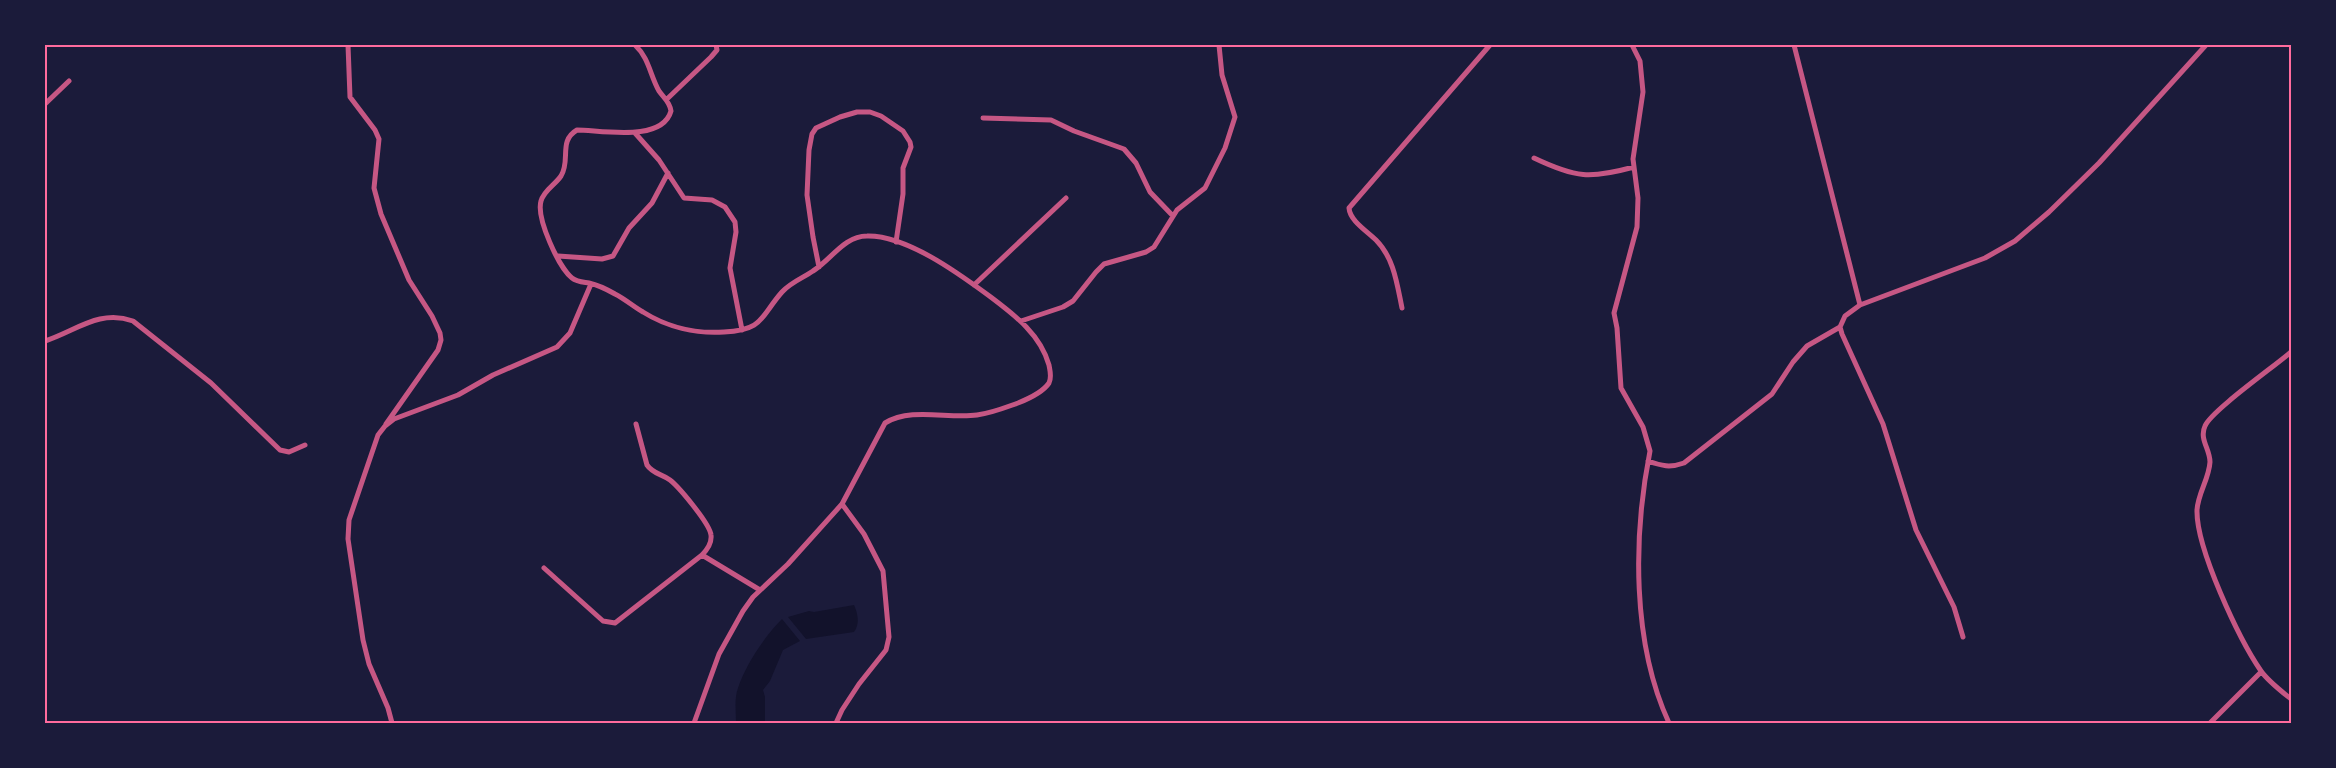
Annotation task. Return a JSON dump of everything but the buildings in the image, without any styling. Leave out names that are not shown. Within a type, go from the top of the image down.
[{"type":"street","points":[[348,45],[350,97],[375,130],[379,139],[374,188],[381,214],[409,280],[432,316],[441,340],[438,350],[378,435],[356,493],[349,520],[348,539],[363,640],[369,664],[388,708],[392,723]]},
{"type":"street","points":[[635,45],[645,56],[658,89],[666,99],[671,111],[666,120],[657,126],[635,133],[577,130],[568,136],[562,174],[544,194],[540,209],[542,221],[564,269],[573,280],[591,284],[617,295],[645,313],[676,327],[720,332],[742,330],[760,322],[782,292],[819,267],[852,239],[867,236],[896,242],[922,254],[974,285],[1021,321],[1033,335],[1048,362],[1051,379],[1047,386],[1025,400],[997,411],[976,415],[924,415],[890,419],[881,427],[842,504],[788,564],[760,590],[743,611],[719,654],[694,723]]},
{"type":"street","points":[[666,99],[711,57],[716,50],[716,45]]},
{"type":"street","points":[[1021,321],[1063,307],[1073,301],[1104,264],[1146,252],[1154,247],[1173,216],[1185,202],[1205,188],[1233,127],[1235,117],[1222,76],[1219,45]]},
{"type":"street","points":[[1402,308],[1389,256],[1378,241],[1353,218],[1349,208],[1490,45]]},
{"type":"street","points":[[1632,45],[1640,61],[1643,92],[1635,140],[1634,167],[1638,198],[1637,227],[1614,313],[1622,388],[1643,427],[1649,443],[1640,528],[1641,621],[1649,660],[1669,723]]},
{"type":"street","points":[[1794,45],[1860,304]]},
{"type":"street","points":[[1648,461],[1665,467],[1673,467],[1684,463],[1772,394],[1793,362],[1807,346],[1840,327],[1845,316],[1860,304],[1985,258],[2015,241],[2049,212],[2099,163],[2206,45]]},
{"type":"street","points":[[45,104],[69,82]]},
{"type":"street","points":[[819,267],[812,237],[807,195],[809,150],[812,134],[816,128],[840,117],[857,112],[870,112],[881,116],[903,131],[910,142],[903,168],[903,194],[896,242]]},
{"type":"street","points":[[983,118],[1051,120],[1074,131],[1124,149],[1136,162],[1150,192],[1173,216]]},
{"type":"street","points":[[635,133],[668,173],[684,198],[712,200],[725,207],[735,222],[736,232],[730,268],[742,330]]},
{"type":"street","points":[[1534,158],[1558,169],[1581,176],[1610,173],[1634,167]]},
{"type":"street","points":[[558,256],[602,259],[613,256],[629,228],[652,203],[668,173]]},
{"type":"street","points":[[974,285],[1066,198]]},
{"type":"street","points":[[385,426],[394,419],[458,395],[493,376],[557,346],[570,333],[591,284]]},
{"type":"street","points":[[45,341],[92,321],[110,316],[119,316],[132,320],[211,383],[280,450],[289,452],[305,445]]},
{"type":"street","points":[[1840,327],[1883,424],[1916,530],[1954,607],[1963,637]]},
{"type":"street","points":[[2291,352],[2209,419],[2203,433],[2210,460],[2197,509],[2200,535],[2220,591],[2262,672],[2291,698]]},
{"type":"street","points":[[544,568],[603,621],[615,624],[709,548],[711,540],[709,528],[672,482],[651,471],[636,424]]},
{"type":"street","points":[[836,723],[859,684],[886,650],[889,637],[882,571],[864,534],[842,504]]},
{"type":"street","points":[[702,555],[760,590]]},
{"type":"street","points":[[2210,723],[2262,672]]},
{"type":"shaded area","points":[[854,605],[858,619],[854,632],[806,639],[788,617],[809,611],[814,612]]},
{"type":"shaded area","points":[[782,619],[800,641],[783,650],[770,681],[763,690],[765,697],[765,723],[736,723],[736,696],[741,679],[757,651]]}]
